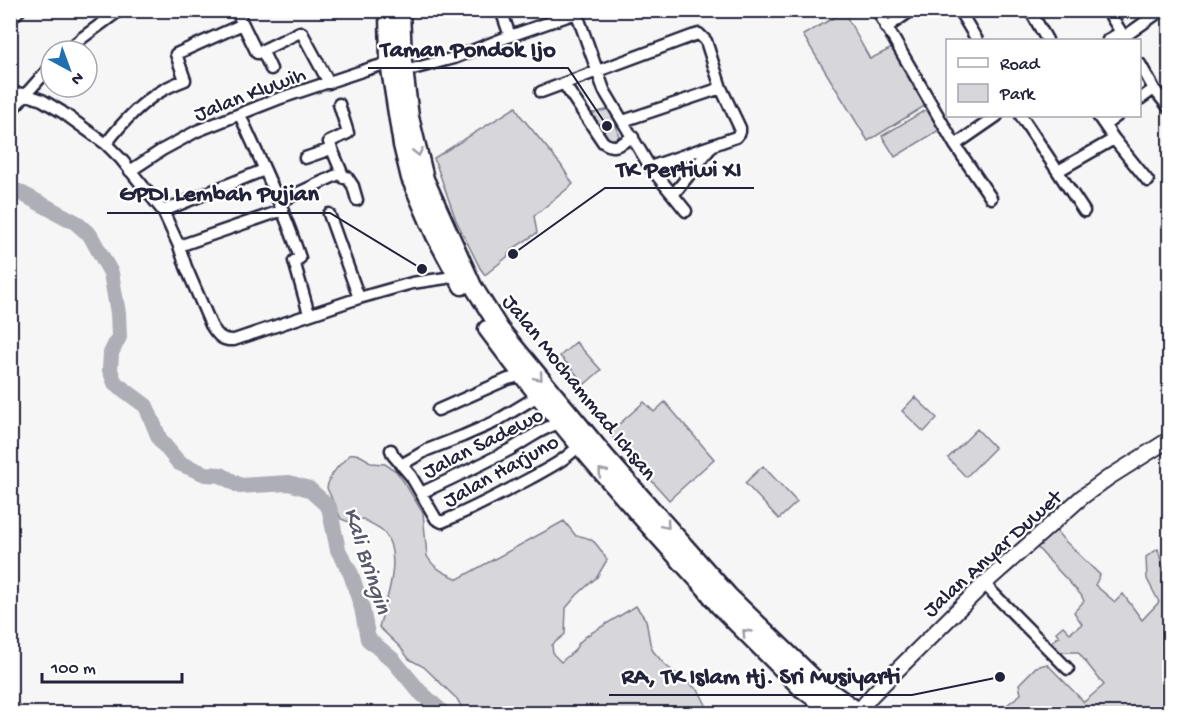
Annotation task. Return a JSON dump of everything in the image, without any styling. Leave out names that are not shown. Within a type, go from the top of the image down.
[{"type":"main road","name":"Jalan Mochammad Ichsan","points":[[388,10],[397,68],[402,146],[410,178],[500,329],[584,440],[615,488],[718,605],[802,689],[837,714]]},
{"type":"main road","name":"Jalan Mochammad Ichsan","points":[[397,68],[401,10]]},
{"type":"main road","name":"Jalan Mochammad Ichsan","points":[[441,233],[455,275],[485,327],[561,423],[584,440],[729,596],[821,685],[859,713]]},
{"type":"street","points":[[10,19],[20,10]]},
{"type":"street","points":[[81,39],[120,10]]},
{"type":"street","points":[[236,10],[257,53],[301,32],[329,83]]},
{"type":"street","points":[[501,10],[510,36]]},
{"type":"street","points":[[877,10],[955,145],[991,198]]},
{"type":"street","points":[[886,28],[912,10]]},
{"type":"street","points":[[959,10],[976,39]]},
{"type":"street","points":[[1030,10],[1046,39]]},
{"type":"street","points":[[1113,13],[1124,36],[1162,10]]},
{"type":"street","points":[[581,12],[604,90],[650,167],[686,211]]},
{"type":"street","name":"Jalan Kluwih","points":[[130,171],[179,140],[278,99],[368,69],[397,68],[454,58],[581,12]]},
{"type":"street","points":[[106,144],[147,101],[185,80],[176,54],[243,24]]},
{"type":"street","points":[[541,92],[699,34],[706,40],[721,88],[740,132],[736,137],[650,167]]},
{"type":"street","points":[[262,50],[271,69]]},
{"type":"street","points":[[1141,66],[1154,89],[1170,109]]},
{"type":"street","points":[[10,112],[39,79]]},
{"type":"street","points":[[564,84],[603,142],[614,147],[633,137]]},
{"type":"street","points":[[624,121],[721,88]]},
{"type":"street","points":[[1141,98],[1154,89]]},
{"type":"street","points":[[10,93],[25,94],[42,100],[62,112],[106,144],[130,171],[163,211],[212,325],[222,338],[234,340],[359,298],[412,283],[455,275]]},
{"type":"street","points":[[339,104],[348,133],[329,141],[344,178],[347,177],[353,186],[357,200]]},
{"type":"street","points":[[240,115],[281,206],[300,258],[294,261],[309,314]]},
{"type":"street","points":[[955,145],[996,117]]},
{"type":"street","points":[[1022,117],[1084,211]]},
{"type":"street","points":[[1099,117],[1148,181]]},
{"type":"street","points":[[1105,125],[1116,117]]},
{"type":"street","points":[[1058,171],[1114,139]]},
{"type":"street","points":[[673,195],[713,145]]},
{"type":"street","points":[[305,158],[331,148]]},
{"type":"street","points":[[163,211],[264,170]]},
{"type":"street","points":[[179,246],[281,206],[342,173]]},
{"type":"street","points":[[329,214],[359,298]]},
{"type":"street","points":[[438,410],[508,379],[522,376]]},
{"type":"street","points":[[401,465],[427,450],[493,423],[538,396]]},
{"type":"street","name":"Jalan Sadewo","points":[[421,493],[478,466],[531,438],[550,425],[561,423]]},
{"type":"street","name":"Jalan Harjuno","points":[[391,450],[411,476],[436,519],[442,522],[507,491],[558,463],[584,440]]},
{"type":"street","name":"Jalan Anyar Duwet","points":[[859,713],[894,672],[984,584],[1082,497],[1108,478],[1170,440]]},
{"type":"street","points":[[984,584],[1068,669]]},
{"type":"green space","points":[[844,12],[870,59],[896,46],[931,102],[868,141],[803,35]]},
{"type":"green space","points":[[932,106],[944,127],[895,157],[882,136]]},
{"type":"green space","points":[[516,107],[573,184],[534,216],[537,233],[514,248],[507,257],[485,275],[456,220],[434,158]]},
{"type":"green space","points":[[609,109],[614,116],[619,137],[609,142],[590,114]]},
{"type":"green space","points":[[576,342],[601,370],[585,384],[560,356]]},
{"type":"green space","points":[[915,397],[937,418],[924,432],[902,411]]},
{"type":"green space","points":[[644,402],[654,412],[665,402],[714,459],[669,500],[609,433]]},
{"type":"green space","points":[[977,429],[995,448],[966,477],[948,458]]},
{"type":"green space","points":[[351,454],[361,456],[371,463],[385,464],[396,471],[423,513],[427,556],[444,573],[458,579],[564,521],[576,536],[591,540],[607,560],[597,577],[566,608],[565,634],[552,645],[553,654],[561,662],[586,636],[636,606],[646,620],[653,651],[665,665],[699,691],[710,713],[465,713],[457,699],[424,667],[409,659],[379,627],[392,578],[392,552],[389,541],[381,529],[363,519],[349,522],[341,519],[327,488],[333,473]]},
{"type":"green space","points":[[763,466],[797,502],[779,519],[745,483]]},
{"type":"green space","points":[[1052,526],[1100,575],[1095,585],[1115,602],[1123,594],[1142,620],[1159,602],[1147,579],[1146,557],[1158,549],[1169,586],[1169,713],[999,714],[998,712],[1021,694],[1019,684],[1036,667],[1047,664],[1084,702],[1104,685],[1078,652],[1057,652],[1048,645],[1059,636],[1056,632],[1063,626],[1070,633],[1082,624],[1074,612],[1084,601],[1033,543]]},
{"type":"waterway","name":"Kali Bringin","points":[[10,191],[19,192],[75,222],[90,235],[111,273],[118,313],[119,337],[111,353],[110,370],[115,383],[146,406],[160,440],[179,463],[205,474],[221,475],[240,486],[289,483],[309,489],[329,507],[338,550],[351,574],[362,608],[368,639],[393,660],[419,691],[444,714]]},
{"type":"place","name":"Taman Pondok Ijo","points":[[607,126]]},
{"type":"place","name":"TK Pertiwi XI","points":[[513,254]]},
{"type":"place","name":"GPDI Lembah Pujian","points":[[422,269]]},
{"type":"place","name":"RA, TK Islam Hj. Sri Musiyarti","points":[[1000,677]]}]
